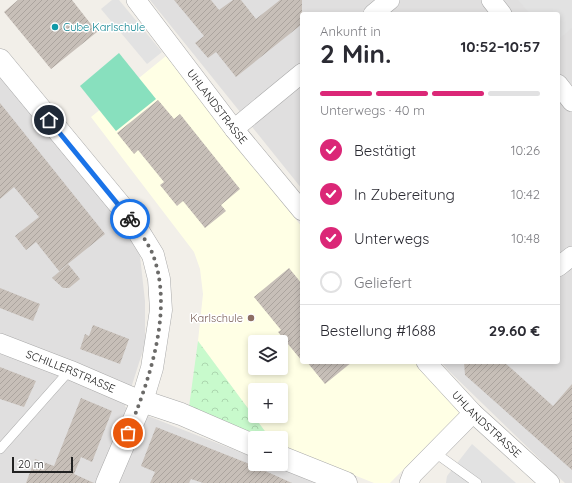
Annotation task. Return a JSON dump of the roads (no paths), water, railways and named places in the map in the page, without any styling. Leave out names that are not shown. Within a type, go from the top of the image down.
[{"type":"street","name":"UHLANDSTRASSE","points":[[136,0],[234,129],[300,210]]},
{"type":"street","points":[[375,12],[390,0]]},
{"type":"street","points":[[491,0],[500,12]]},
{"type":"street","points":[[0,60],[129,216],[153,255],[159,279],[160,310],[152,368],[142,401],[108,483]]},
{"type":"street","points":[[234,129],[300,75]]},
{"type":"street","points":[[560,87],[572,102]]},
{"type":"street","points":[[560,265],[572,256]]},
{"type":"street","name":"SCHILLERSTRASSE","points":[[0,343],[70,370],[142,401]]},
{"type":"street","name":"UHLANDSTRASSE","points":[[434,365],[472,413],[550,483]]},
{"type":"street","points":[[142,401],[181,414],[248,443]]},
{"type":"street","points":[[409,483],[412,475],[472,413]]},
{"type":"street","points":[[288,460],[346,483]]},
{"type":"lane","points":[[0,449],[70,370]]},
{"type":"lane","points":[[434,452],[477,483]]},
{"type":"place","name":"Cube Karlschule","points":[[55,27]]},
{"type":"place","name":"Karlschule","points":[[251,318]]}]
